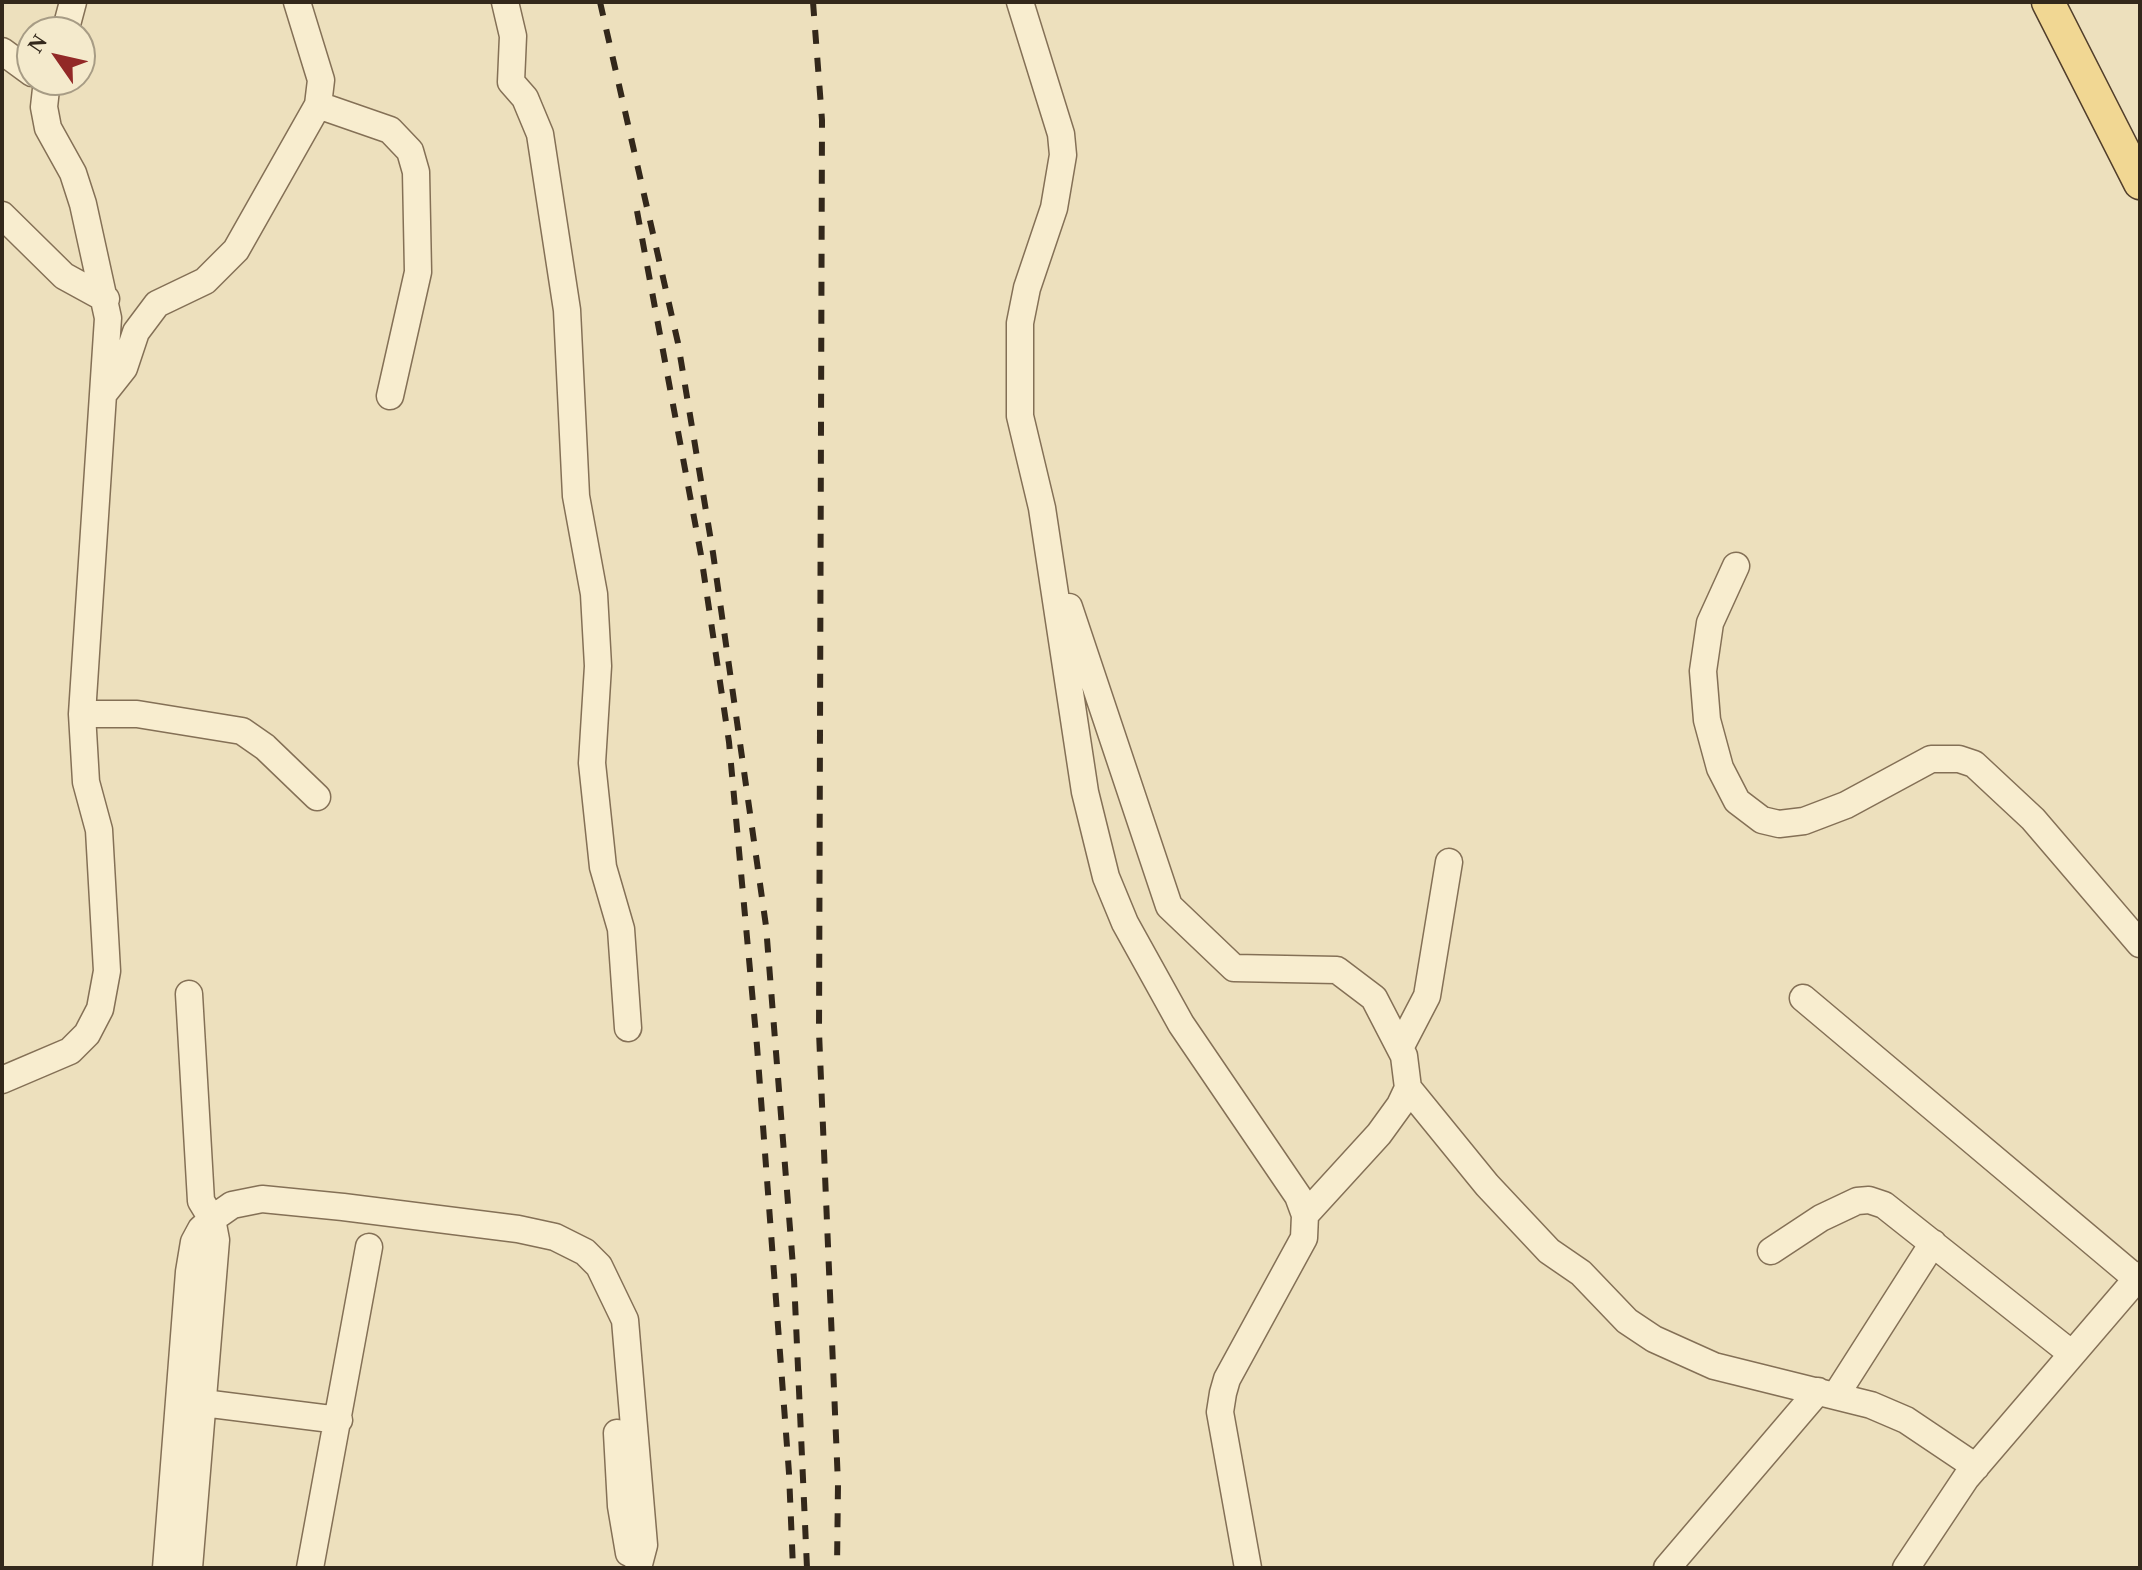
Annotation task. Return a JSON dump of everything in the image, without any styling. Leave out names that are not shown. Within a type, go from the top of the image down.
[{"type":"main road","points":[[2048,2],[2140,183]]},
{"type":"street","points":[[105,392],[124,368],[136,332],[157,304],[205,281],[236,250],[318,105],[321,80],[297,2]]},
{"type":"street","points":[[505,2],[513,36],[511,82],[525,98],[540,134],[567,310],[576,496],[590,566],[598,666],[592,763],[603,867],[621,929],[628,1028]]},
{"type":"street","points":[[1020,2],[1061,134],[1063,155],[1054,208],[1027,288],[1019,351],[1020,416],[1049,545],[1085,792],[1106,877],[1125,923],[1181,1024],[1298,1196],[1305,1215],[1304,1238],[1227,1379],[1223,1393],[1220,1412],[1248,1568]]},
{"type":"street","points":[[2,1080],[70,1051],[87,1034],[100,1009],[107,971],[99,830],[86,782],[82,714],[105,392],[106,299],[73,173],[48,128],[43,96]]},
{"type":"street","points":[[318,105],[390,130],[410,151],[416,172],[418,272],[390,396]]},
{"type":"street","points":[[2,215],[64,276],[106,299]]},
{"type":"street","points":[[1049,545],[1169,906],[1234,968],[1337,970],[1374,998],[1400,1048],[1408,1075],[1408,1088],[1379,1134],[1305,1215]]},
{"type":"street","points":[[1736,566],[1710,623],[1703,671],[1707,720],[1716,756],[1737,801],[1762,820],[1779,824],[1804,821],[1846,805],[1931,759],[1945,757],[1974,764],[2033,819],[2140,944]]},
{"type":"street","points":[[82,714],[137,714],[242,731],[265,747],[317,797]]},
{"type":"street","points":[[1400,1048],[1427,996],[1449,862]]},
{"type":"street","points":[[189,994],[201,1201],[212,1219],[216,1240],[189,1568]]},
{"type":"street","points":[[1803,998],[2138,1277],[1976,1467],[1906,1568]]},
{"type":"street","points":[[1408,1088],[1487,1185],[1549,1251],[1581,1273],[1627,1321],[1682,1354],[1779,1384],[1871,1405],[1906,1420],[1976,1467]]},
{"type":"street","points":[[166,1568],[189,1272],[194,1242],[201,1229],[232,1205],[262,1199],[530,1231],[555,1237],[585,1252],[608,1282],[616,1306],[611,1324],[621,1506],[636,1568]]},
{"type":"street","points":[[1771,1251],[1821,1218],[1857,1201],[1869,1200],[1884,1205],[2072,1354]]},
{"type":"street","points":[[1667,1568],[1827,1393],[1933,1243]]},
{"type":"street","points":[[310,1568],[369,1247]]},
{"type":"street","points":[[203,1403],[339,1420]]},
{"type":"railway","points":[[600,2],[678,343],[713,553],[766,926],[794,1279],[807,1568]]},
{"type":"railway","points":[[813,2],[822,120],[819,1032],[838,1484],[837,1568]]},
{"type":"railway","points":[[637,211],[701,555],[729,742],[757,1046],[789,1473],[793,1568]]}]
